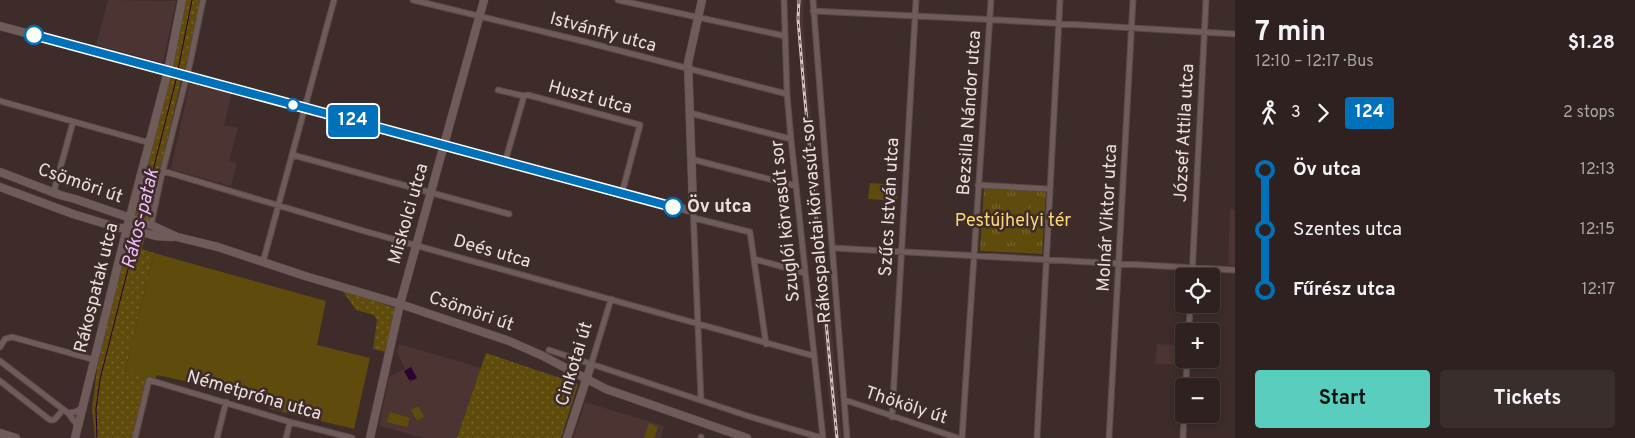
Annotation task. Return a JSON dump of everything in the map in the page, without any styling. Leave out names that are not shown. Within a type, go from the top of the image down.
[{"type":"street","name":"Rákospatak utca","points":[[75,438],[127,228],[132,218],[150,143],[171,72],[182,0]]},
{"type":"street","points":[[149,224],[203,0]]},
{"type":"street","points":[[264,262],[334,0]]},
{"type":"street","name":"Istvánffy utca","points":[[413,0],[787,94]]},
{"type":"street","name":"Miskolci utca","points":[[370,438],[400,304],[484,0]]},
{"type":"street","points":[[618,0],[785,36]]},
{"type":"street","points":[[701,400],[688,69],[702,0]]},
{"type":"street","name":"Szuglói körvasút sor","points":[[784,0],[787,94],[822,438]]},
{"type":"street","name":"Rákospalotai körvasút sor","points":[[812,0],[847,438]]},
{"type":"street","name":"Szűcs István utca","points":[[892,417],[916,0]]},
{"type":"street","name":"Bezsilla Nándor utca","points":[[962,438],[992,0]]},
{"type":"street","points":[[1037,438],[1060,0]]},
{"type":"street","name":"Molnár Viktor utca","points":[[1109,438],[1133,0]]},
{"type":"street","name":"József Attila utca","points":[[1192,267],[1206,0]]},
{"type":"street","points":[[813,10],[1235,34]]},
{"type":"street","points":[[0,26],[684,210],[690,209],[693,206]]},
{"type":"street","name":"Huszt utca","points":[[498,90],[524,96],[528,95],[640,125],[622,193]]},
{"type":"street","name":"Huszt utca","points":[[505,162],[524,96]]},
{"type":"street","points":[[0,101],[150,143]]},
{"type":"street","points":[[690,113],[791,139]]},
{"type":"street","points":[[62,210],[65,201],[55,187],[73,122]]},
{"type":"street","points":[[293,155],[509,214]]},
{"type":"street","points":[[691,159],[796,186]]},
{"type":"street","name":"Deés utca","points":[[163,171],[416,245],[814,356]]},
{"type":"street","name":"Csömöri út","points":[[0,172],[59,195],[149,224],[177,237]]},
{"type":"street","points":[[978,185],[1050,189]]},
{"type":"street","name":"Csömöri út","points":[[0,186],[62,210],[110,225],[148,235],[177,237],[218,247],[305,276],[400,304],[509,341],[618,394],[746,438]]},
{"type":"street","points":[[62,210],[75,199]]},
{"type":"street","points":[[694,218],[750,232],[766,344]]},
{"type":"street","points":[[833,248],[1235,270]]},
{"type":"street","points":[[754,260],[805,273]]},
{"type":"street","name":"Cinkotai út","points":[[567,438],[611,299]]},
{"type":"street","points":[[0,347],[5,339],[12,337],[94,360]]},
{"type":"street","points":[[548,350],[822,438]]},
{"type":"street","points":[[0,361],[65,411],[78,426]]},
{"type":"street","name":"Németpróna utca","points":[[135,438],[149,380],[290,422],[352,438]]},
{"type":"street","points":[[0,381],[50,420],[54,420],[65,411]]},
{"type":"street","name":"Thököly út","points":[[845,400],[958,438]]},
{"type":"street","points":[[217,438],[226,402]]},
{"type":"street","points":[[65,411],[73,413],[82,408]]},
{"type":"street","points":[[286,438],[290,422]]},
{"type":"street","points":[[1183,438],[1184,423]]},
{"type":"street","points":[[0,433],[16,438]]},
{"type":"shaded area","points":[[108,0],[176,1],[163,63],[96,45]]},
{"type":"shaded area","points":[[796,0],[804,0],[803,18],[808,87],[842,438],[834,438],[829,399]]},
{"type":"shaded area","points":[[190,82],[232,92],[224,125],[238,128],[229,161],[237,163],[231,186],[171,169]]},
{"type":"shaded area","points":[[1230,209],[1235,209],[1235,265],[1228,265]]},
{"type":"shaded area","points":[[399,344],[481,368],[457,438],[423,438],[379,426],[389,377],[405,369],[397,352]]},
{"type":"shaded area","points":[[1157,344],[1175,345],[1175,365],[1155,364]]},
{"type":"shaded area","points":[[585,402],[664,426],[661,438],[573,438]]},
{"type":"green space","points":[[185,0],[200,0],[142,249],[154,253],[125,371],[147,376],[132,438],[95,438],[92,409],[97,369]]},
{"type":"green space","points":[[870,183],[898,185],[897,201],[868,199]]},
{"type":"green space","name":"Pestújhelyi tér","points":[[984,188],[1046,191],[1042,254],[980,251]]},
{"type":"green space","points":[[1010,199],[1027,200],[1027,210],[1009,209]]},
{"type":"green space","points":[[154,253],[326,301],[317,345],[370,358],[354,429],[271,409],[265,405],[198,384],[157,375],[155,379],[125,371]]},
{"type":"green space","points":[[342,290],[395,308],[386,352],[373,349],[377,320],[374,315],[356,310]]},
{"type":"green space","points":[[486,353],[578,384],[561,438],[457,438]]},
{"type":"green space","points":[[418,406],[424,417],[417,421],[411,410]]},
{"type":"green space","points":[[390,412],[410,418],[407,427],[387,422]]},
{"type":"green space","points":[[649,423],[658,427],[654,438],[644,438]]},
{"type":"water","points":[[411,367],[417,378],[410,382],[404,371]]},
{"type":"waterway","name":"Rákos-patak","points":[[178,70],[192,0]]},
{"type":"waterway","name":"Rákos-patak","points":[[141,218],[177,76]]},
{"type":"waterway","name":"Rákos-patak","points":[[97,438],[96,409],[100,379],[137,234]]},
{"type":"railway","points":[[799,0],[798,19],[804,90],[837,438]]},
{"type":"bus line","name":"124","points":[[34,35],[673,207]]},
{"type":"place","name":"Öv utca","points":[[673,207]]}]
